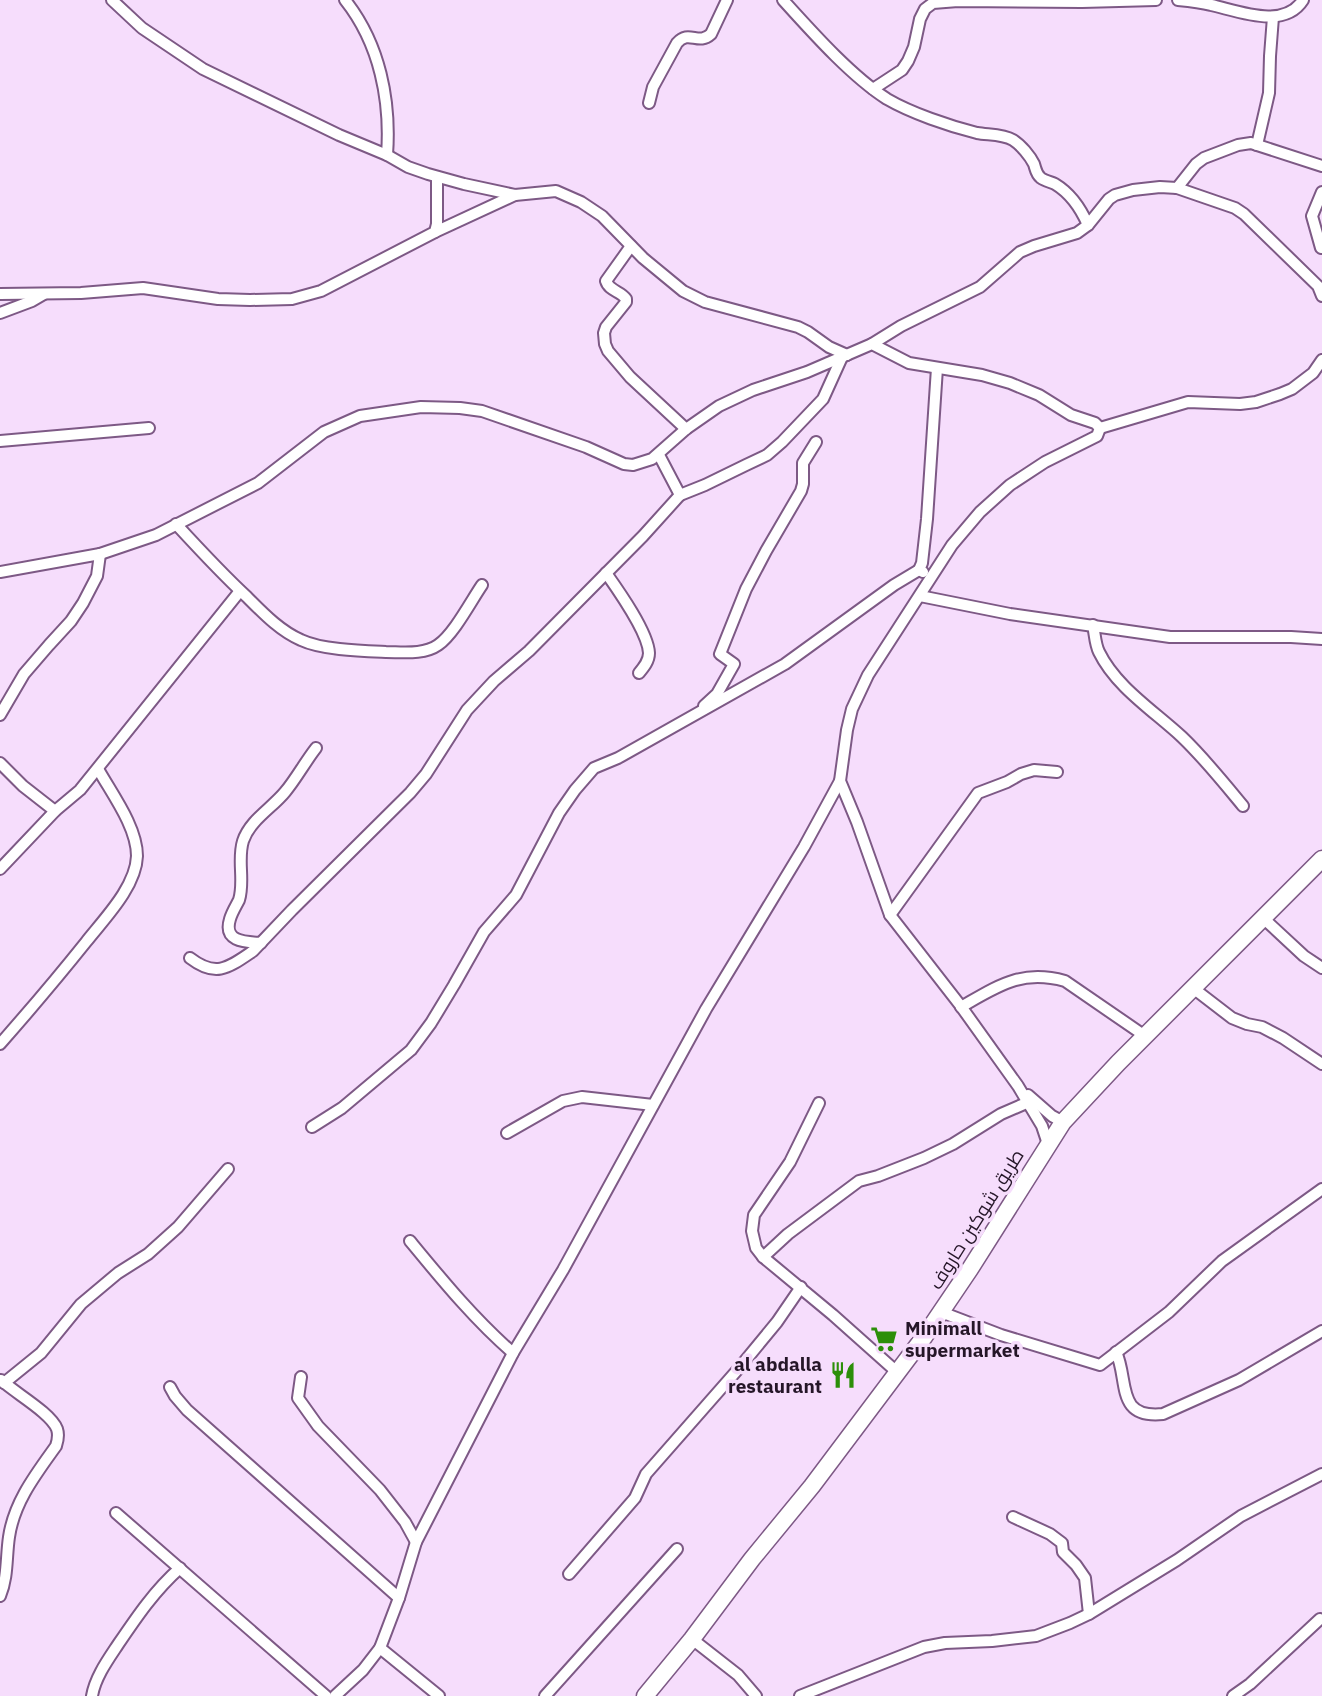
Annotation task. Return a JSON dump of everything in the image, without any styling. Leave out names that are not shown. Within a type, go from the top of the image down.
[{"type":"main road","name":"طريق شوكين حاروف","points":[[645,1696],[898,1373],[941,1312],[1063,1122],[1118,1063],[1322,859]]},
{"type":"street","points":[[112,0],[142,28],[203,69],[408,167],[437,177],[516,195],[556,191],[580,202],[603,216],[663,277],[683,291],[705,302],[798,327],[844,356]]},
{"type":"street","points":[[345,0],[366,33],[377,58],[383,83],[388,133],[387,155]]},
{"type":"street","points":[[649,103],[653,87],[677,43],[684,37],[699,39],[711,34],[727,0]]},
{"type":"street","points":[[783,0],[816,36],[873,89],[906,110],[975,132],[1013,140],[1029,157],[1042,180],[1054,183],[1069,194],[1088,225]]},
{"type":"street","points":[[873,89],[902,70],[914,47],[920,19],[925,9],[933,3],[1156,0]]},
{"type":"street","points":[[1178,0],[1273,16],[1286,14],[1303,0]]},
{"type":"street","points":[[1257,145],[1269,93],[1273,16]]},
{"type":"street","points":[[1177,188],[1204,158],[1251,143],[1322,166]]},
{"type":"street","points":[[435,232],[437,177]]},
{"type":"street","points":[[0,572],[100,554],[156,535],[258,483],[324,432],[360,416],[421,407],[482,411],[586,447],[624,464],[642,463],[659,454],[686,429],[719,406],[872,344],[901,326],[980,288],[1020,252],[1077,233],[1088,225],[1109,199],[1133,190],[1177,188],[1235,208],[1318,286],[1322,296]]},
{"type":"street","points":[[1321,248],[1312,216],[1322,192]]},
{"type":"street","points":[[0,294],[81,293],[143,288],[218,299],[292,299],[321,291],[435,232],[516,195]]},
{"type":"street","points":[[631,246],[606,281],[608,286],[622,293],[626,302],[606,327],[605,344],[630,377],[686,429]]},
{"type":"street","points":[[0,313],[46,293]]},
{"type":"street","points":[[872,344],[909,363],[982,375],[1010,383],[1039,395],[1071,415],[1100,428]]},
{"type":"street","points":[[190,958],[202,967],[213,970],[236,963],[253,951],[411,793],[467,710],[494,681],[529,651],[680,495],[756,460],[782,442],[823,400],[844,356]]},
{"type":"street","points":[[1100,428],[1188,402],[1256,402],[1292,389],[1313,373],[1322,360]]},
{"type":"street","points":[[312,1127],[342,1108],[411,1049],[431,1023],[484,932],[516,895],[559,813],[575,789],[594,768],[618,758],[785,664],[919,570],[927,519],[937,369]]},
{"type":"street","points":[[0,441],[149,428]]},
{"type":"street","points":[[335,1696],[363,1670],[380,1648],[416,1542],[513,1353],[563,1270],[706,1009],[804,847],[840,781],[852,709],[868,675],[951,545],[980,512],[1010,485],[1045,462],[1097,436],[1100,428]]},
{"type":"street","points":[[694,716],[717,694],[734,664],[720,654],[746,589],[801,491],[803,463],[816,442]]},
{"type":"street","points":[[659,454],[680,495]]},
{"type":"street","points":[[176,524],[264,614],[288,633],[317,645],[366,651],[410,652],[434,648],[442,642],[482,584]]},
{"type":"street","points":[[0,715],[24,674],[71,621],[83,603],[97,576],[100,554]]},
{"type":"street","points":[[919,570],[932,577]]},
{"type":"street","points":[[606,573],[632,612],[647,645],[649,655],[639,673]]},
{"type":"street","points":[[0,869],[55,811],[80,790],[240,591]]},
{"type":"street","points":[[920,596],[1010,614],[1170,637],[1322,639]]},
{"type":"street","points":[[1093,625],[1098,650],[1109,669],[1126,688],[1184,739],[1243,806]]},
{"type":"street","points":[[261,943],[236,939],[228,928],[239,900],[244,839],[253,824],[285,792],[316,748]]},
{"type":"street","points":[[0,763],[23,786],[55,811]]},
{"type":"street","points":[[0,1044],[114,907],[135,868],[137,855],[130,827],[97,769]]},
{"type":"street","points":[[890,915],[978,793],[1021,774],[1034,771],[1057,772]]},
{"type":"street","points":[[840,781],[890,915],[1030,1101],[1048,1144]]},
{"type":"street","points":[[1262,918],[1304,956],[1322,968]]},
{"type":"street","points":[[961,1007],[1003,983],[1025,977],[1056,978],[1065,981],[1145,1036]]},
{"type":"street","points":[[1193,988],[1232,1018],[1262,1027],[1322,1064]]},
{"type":"street","points":[[507,1133],[573,1098],[653,1105]]},
{"type":"street","points":[[1030,1101],[1063,1122]]},
{"type":"street","points":[[763,1257],[788,1234],[859,1181],[878,1177],[924,1158],[953,1144],[1001,1114],[1030,1101]]},
{"type":"street","points":[[819,1103],[790,1162],[754,1215],[752,1231],[756,1248],[763,1257],[898,1373]]},
{"type":"street","points":[[0,1596],[5,1583],[9,1537],[15,1515],[23,1495],[59,1438],[53,1422],[2,1381],[41,1353],[81,1304],[118,1273],[148,1254],[178,1227],[228,1169]]},
{"type":"street","points":[[941,1312],[1001,1335],[1100,1364],[1169,1312],[1222,1261],[1322,1189]]},
{"type":"street","points":[[411,1241],[466,1308],[513,1353]]},
{"type":"street","points":[[569,1574],[635,1498],[646,1474],[740,1367],[777,1322],[801,1287]]},
{"type":"street","points":[[1116,1352],[1122,1364],[1125,1398],[1132,1407],[1152,1415],[1163,1414],[1239,1380],[1322,1331]]},
{"type":"street","points":[[301,1377],[298,1398],[318,1426],[380,1490],[405,1522],[416,1542]]},
{"type":"street","points":[[170,1387],[174,1396],[187,1410],[399,1598]]},
{"type":"street","points":[[800,1696],[924,1647],[1036,1636],[1089,1614],[1177,1560],[1241,1516],[1322,1474]]},
{"type":"street","points":[[116,1513],[326,1696]]},
{"type":"street","points":[[1013,1517],[1050,1534],[1062,1543],[1063,1552],[1085,1578],[1089,1614]]},
{"type":"street","points":[[545,1696],[677,1549]]},
{"type":"street","points":[[92,1696],[105,1665],[138,1615],[152,1595],[180,1568]]},
{"type":"street","points":[[1233,1696],[1250,1684],[1320,1619]]},
{"type":"street","points":[[692,1639],[738,1675],[756,1696]]},
{"type":"street","points":[[380,1648],[439,1696]]},
{"type":"place","name":"Minimall supermarket","points":[[884,1339]]},
{"type":"place","name":"al abdalla restaurant","points":[[843,1375]]}]
